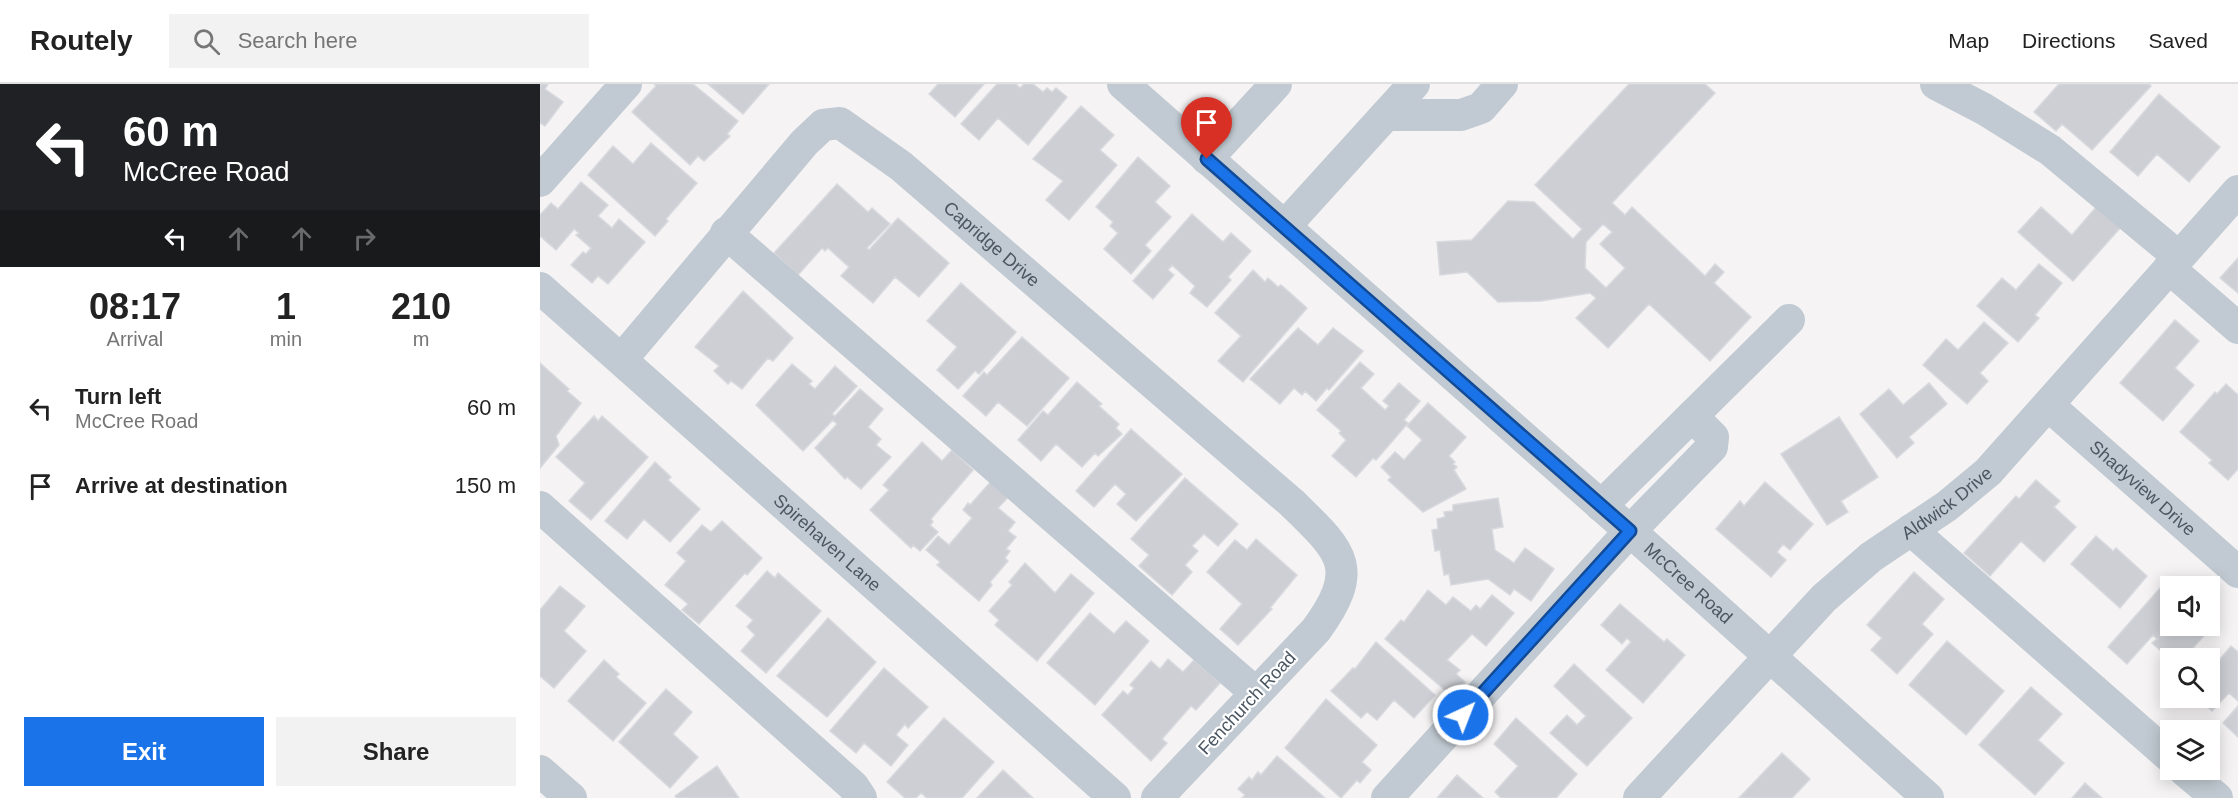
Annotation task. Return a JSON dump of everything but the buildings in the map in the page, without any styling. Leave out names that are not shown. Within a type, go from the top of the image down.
[{"type":"street","points":[[540,181],[626,84]]},
{"type":"street","name":"McCree Road","points":[[1123,84],[1630,531],[1928,798]]},
{"type":"street","points":[[1285,226],[1414,84]]},
{"type":"street","points":[[1386,114],[1461,115],[1481,108],[1502,84]]},
{"type":"street","points":[[1936,84],[1984,109],[2050,150],[2174,263],[2238,328]]},
{"type":"street","points":[[1207,159],[1266,88]]},
{"type":"street","name":"Capridge Drive","points":[[622,359],[726,233],[823,125],[840,123],[860,134],[919,182],[1292,503],[1318,528],[1341,560],[1343,584],[1333,606]]},
{"type":"street","name":"Aldwick Drive","points":[[1639,798],[1824,598],[1871,557],[1947,506],[1988,472],[2238,191]]},
{"type":"street","points":[[726,233],[1256,693]]},
{"type":"street","name":"Spirehaven Lane","points":[[540,288],[1114,798]]},
{"type":"street","points":[[1601,506],[1789,320]]},
{"type":"street","name":"Shadyview Drive","points":[[2048,405],[2238,572]]},
{"type":"street","points":[[1387,798],[1630,531],[1712,447],[1713,437],[1692,416]]},
{"type":"street","points":[[540,507],[854,786],[861,798]]},
{"type":"street","points":[[1911,530],[2160,748]]},
{"type":"street","name":"Fenchurch Road","points":[[1157,798],[1316,630],[1333,606]]},
{"type":"street","points":[[540,771],[571,798]]},
{"type":"street","points":[[2196,780],[2217,798]]},
{"type":"route","points":[[1207,159],[1630,531],[1463,715]]}]
